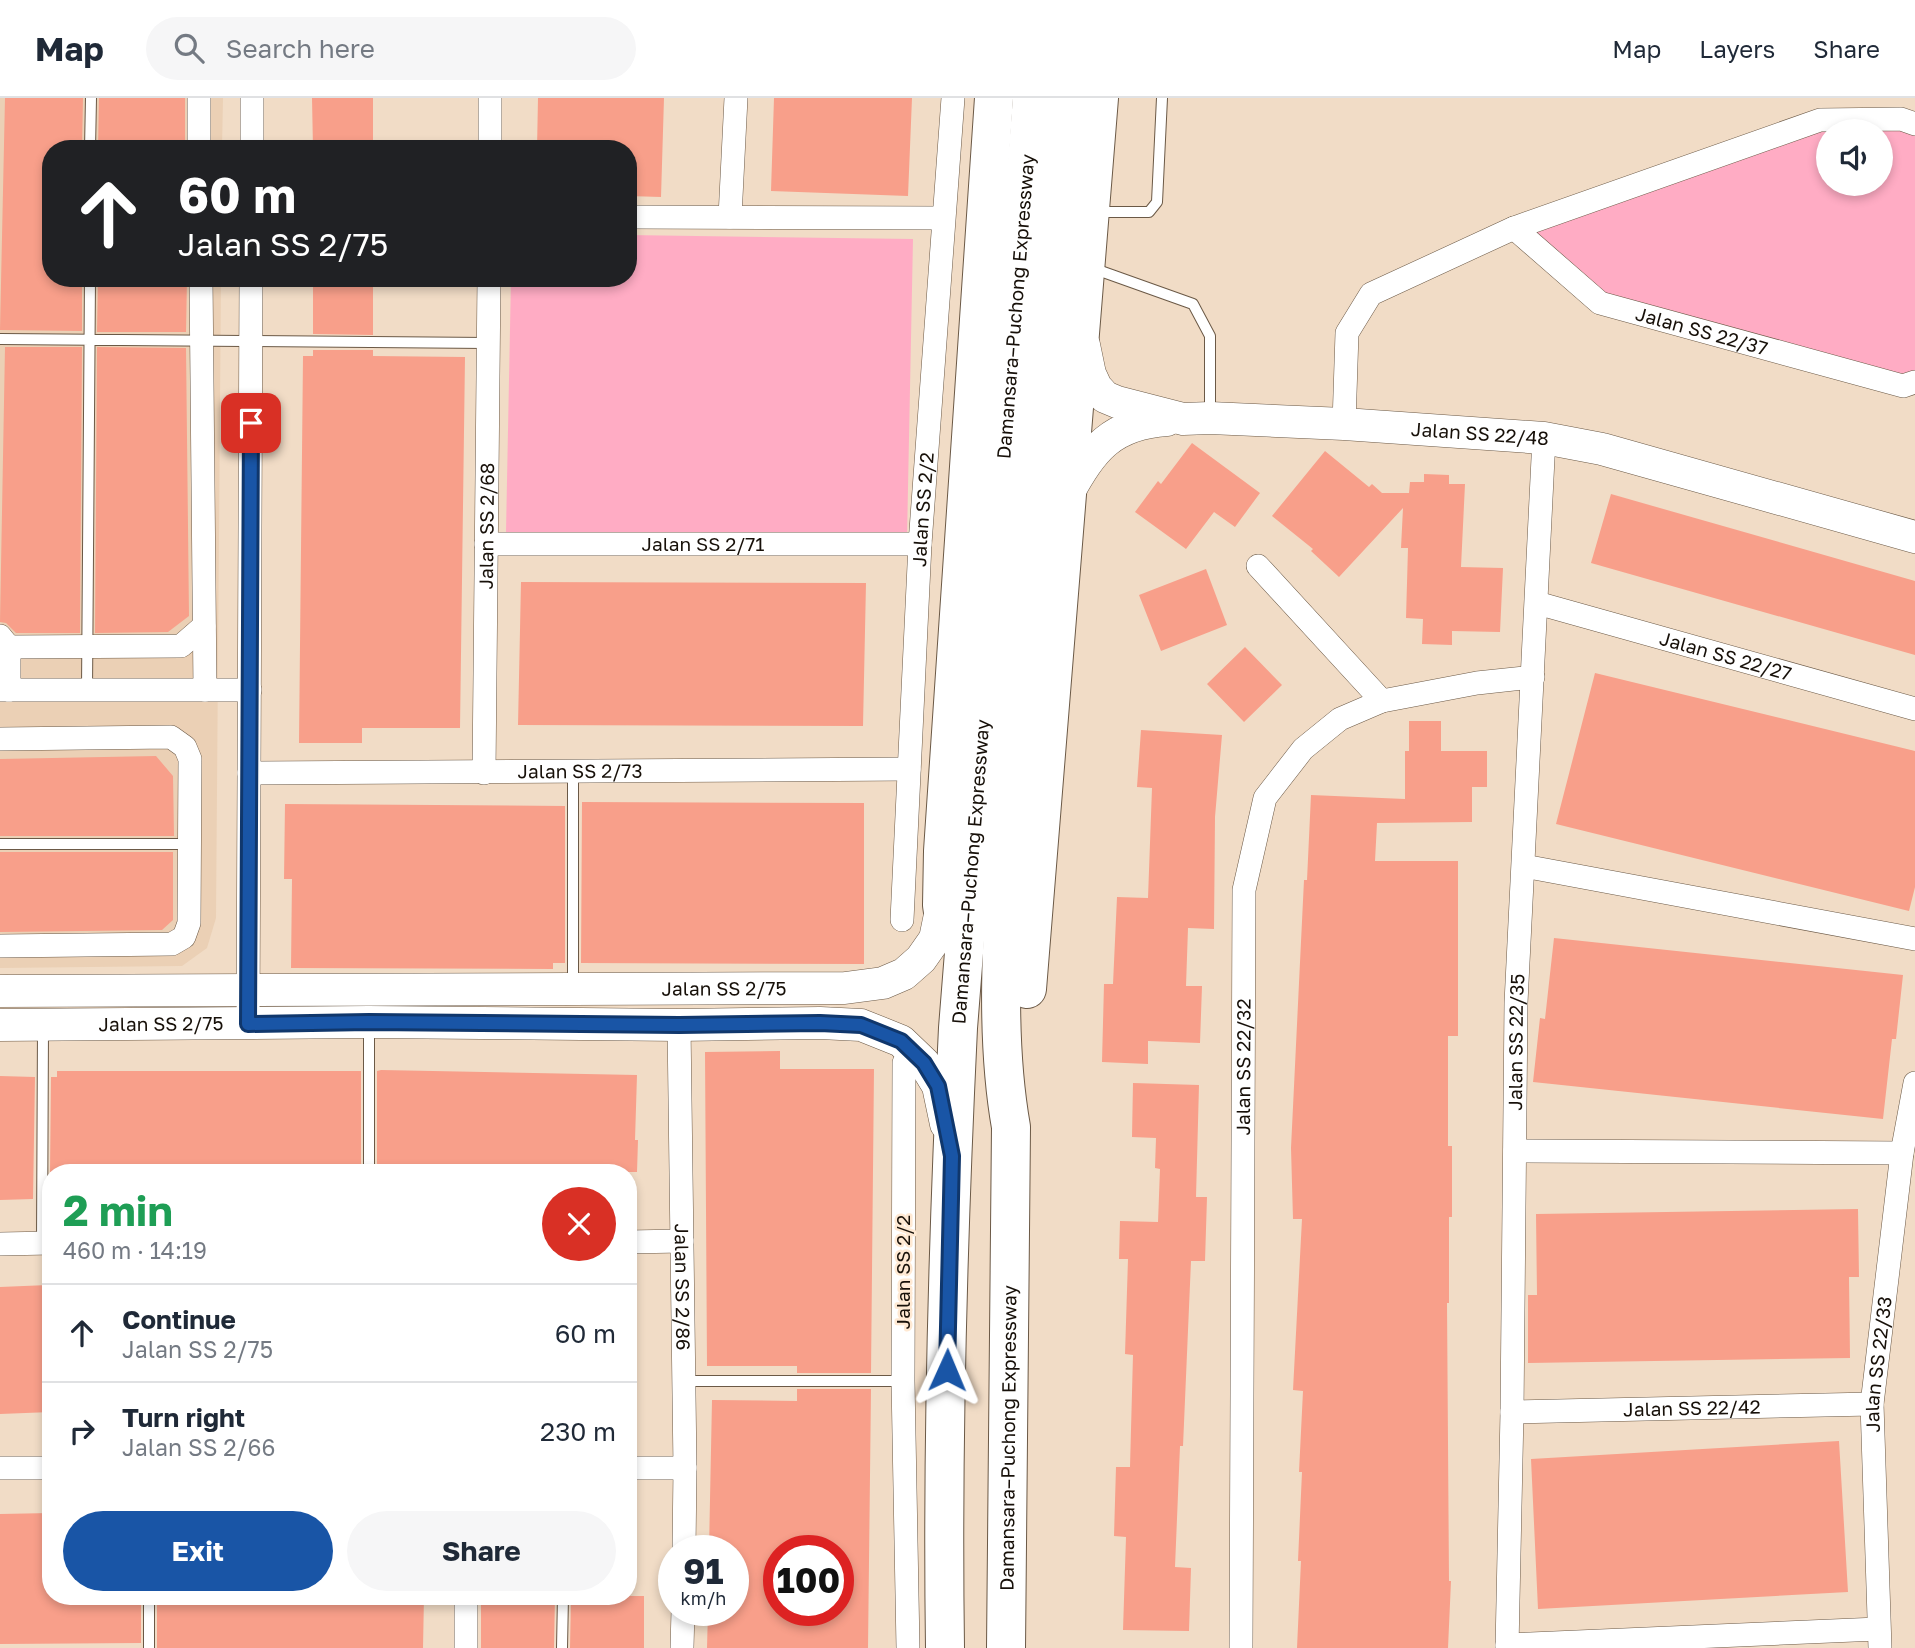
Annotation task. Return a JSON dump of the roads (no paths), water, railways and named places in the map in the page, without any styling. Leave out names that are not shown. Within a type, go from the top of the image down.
[{"type":"highway","points":[[958,1028],[942,905],[945,824],[994,98]]},
{"type":"highway","name":"Damansara–Puchong Expressway","points":[[1006,1648],[1011,1126],[1003,1052],[992,811],[1032,98]]},
{"type":"highway","name":"Damansara–Puchong Expressway","points":[[945,1648],[943,1556],[952,1156],[958,1028],[992,811],[1063,98]]},
{"type":"highway","points":[[1011,1126],[1025,1033],[1099,98]]},
{"type":"street","points":[[199,98],[199,140]]},
{"type":"street","points":[[252,98],[252,140]]},
{"type":"street","points":[[490,98],[490,140]]},
{"type":"street","points":[[730,217],[736,98]]},
{"type":"street","name":"Jalan SS 2/2","points":[[902,920],[920,544],[953,98]]},
{"type":"street","points":[[1344,424],[1347,333],[1371,294],[1514,228],[1820,120],[1901,119],[1915,124]]},
{"type":"street","points":[[637,217],[943,218]]},
{"type":"street","name":"Jalan SS 22/37","points":[[1514,228],[1600,303],[1903,386],[1915,382]]},
{"type":"street","points":[[201,287],[205,690]]},
{"type":"street","points":[[248,1024],[251,287]]},
{"type":"street","name":"Jalan SS 2/68","points":[[484,773],[489,287]]},
{"type":"street","name":"Jalan SS 22/48","points":[[1082,333],[1090,374],[1096,387],[1105,397],[1117,402],[1197,419],[1344,424],[1544,438],[1602,449],[1915,537]]},
{"type":"street","points":[[1066,496],[1092,453],[1113,434],[1133,425],[1197,419]]},
{"type":"street","name":"Jalan SS 22/35","points":[[1507,1646],[1516,1003],[1544,438]]},
{"type":"street","name":"Jalan SS 2/71","points":[[486,544],[920,544]]},
{"type":"street","points":[[1258,566],[1382,701]]},
{"type":"street","name":"Jalan SS 22/27","points":[[1537,603],[1915,709]]},
{"type":"street","points":[[204,626],[181,646],[88,647],[4,642],[5,690],[250,690]]},
{"type":"street","name":"Jalan SS 22/32","points":[[1241,1648],[1244,890],[1265,798],[1303,749],[1340,719],[1382,701],[1477,683],[1533,677]]},
{"type":"street","points":[[0,739],[171,737],[185,747],[190,759],[189,923],[184,937],[172,944],[0,946]]},
{"type":"street","name":"Jalan SS 2/73","points":[[249,774],[909,769]]},
{"type":"street","points":[[1524,866],[1915,939]]},
{"type":"street","name":"Jalan SS 2/75","points":[[0,991],[845,988],[883,983],[904,974],[921,958],[934,939],[942,905]]},
{"type":"street","name":"Jalan SS 2/75","points":[[0,1025],[369,1022],[861,1025],[901,1041],[924,1063],[938,1086],[952,1156]]},
{"type":"street","name":"Jalan SS 2/86","points":[[679,1025],[684,1535]]},
{"type":"street","name":"Jalan SS 2/2","points":[[904,1063],[903,1381],[908,1648]]},
{"type":"street","name":"Jalan SS 22/33","points":[[1879,1639],[1872,1404],[1902,1153],[1915,1083]]},
{"type":"street","points":[[1515,1151],[1902,1153]]},
{"type":"street","points":[[637,1242],[682,1241]]},
{"type":"street","points":[[0,1244],[42,1243]]},
{"type":"street","name":"Jalan SS 22/42","points":[[1512,1412],[1872,1404]]},
{"type":"street","points":[[0,1468],[42,1468]]},
{"type":"street","points":[[637,1468],[685,1468]]},
{"type":"street","points":[[466,1605],[466,1648]]},
{"type":"street","points":[[682,1648],[683,1626]]},
{"type":"street","points":[[1507,1646],[1879,1639]]},
{"type":"lane","points":[[90,140],[91,98]]},
{"type":"lane","points":[[1090,212],[1149,212],[1157,202],[1162,98]]},
{"type":"lane","points":[[1086,266],[1193,304],[1210,336],[1197,419]]},
{"type":"lane","points":[[87,690],[90,287]]},
{"type":"lane","points":[[0,339],[488,343]]},
{"type":"lane","points":[[573,772],[573,989]]},
{"type":"lane","points":[[0,844],[189,844]]},
{"type":"lane","points":[[369,1022],[369,1164]]},
{"type":"lane","points":[[43,1025],[45,1164]]},
{"type":"lane","points":[[683,1381],[903,1381]]},
{"type":"lane","points":[[149,1605],[149,1648]]},
{"type":"lane","points":[[562,1648],[563,1605]]}]
